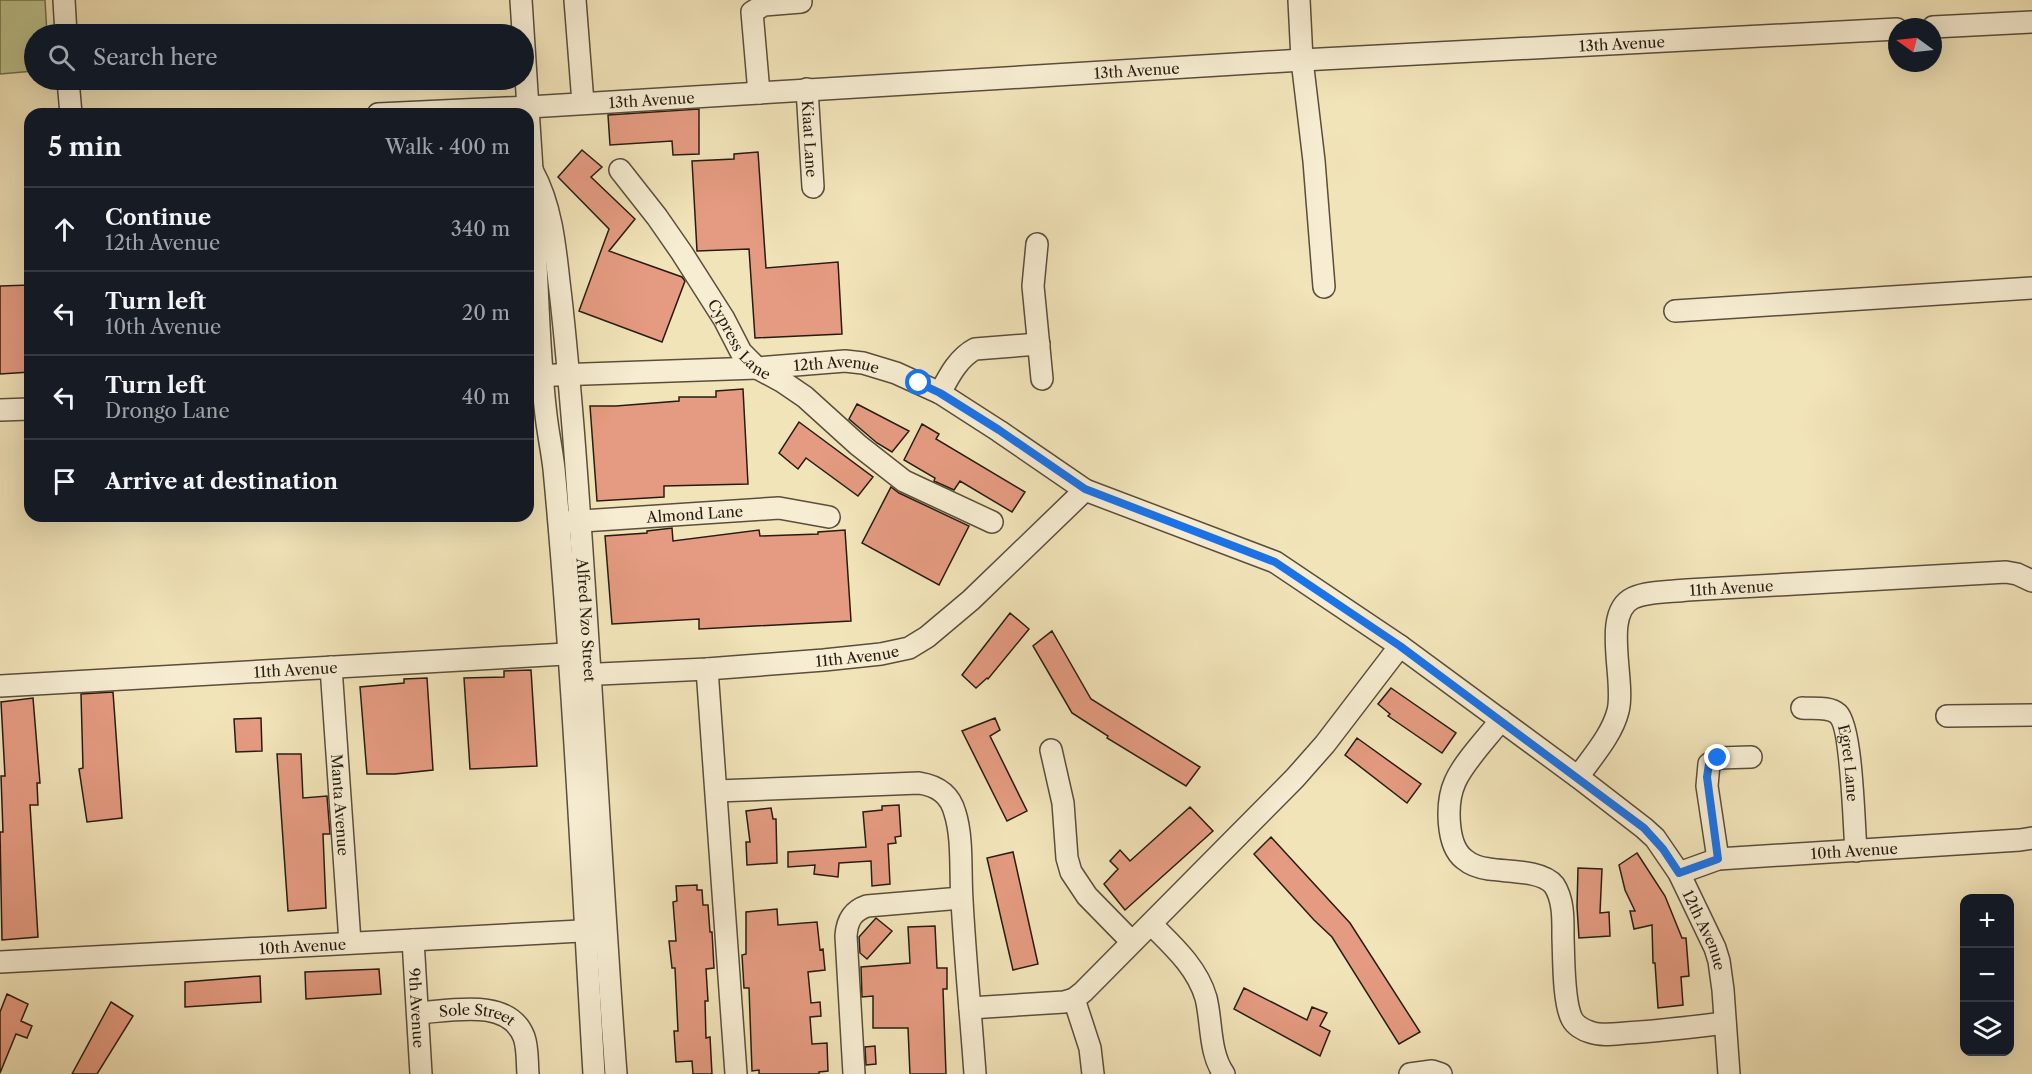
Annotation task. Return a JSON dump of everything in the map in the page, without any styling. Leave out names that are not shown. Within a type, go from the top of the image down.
[{"type":"street","points":[[64,0],[65,24]]},
{"type":"street","name":"Alfred Nzo Street","points":[[521,0],[523,24]]},
{"type":"street","points":[[575,0],[583,103]]},
{"type":"street","points":[[1299,0],[1302,60],[1314,160],[1324,287]]},
{"type":"street","points":[[759,93],[752,12],[764,5],[801,2]]},
{"type":"street","points":[[1942,27],[2032,22]]},
{"type":"street","name":"13th Avenue","points":[[507,108],[1302,60],[1888,29]]},
{"type":"street","name":"Kiaat Lane","points":[[807,89],[813,187]]},
{"type":"street","points":[[69,90],[70,108]]},
{"type":"street","name":"Alfred Nzo Street","points":[[528,90],[529,107]]},
{"type":"street","name":"Cypress Lane","points":[[620,170],[682,253],[724,319],[741,352],[757,369],[806,397],[858,445],[904,481],[992,522]]},
{"type":"street","name":"Alfred Nzo Street","points":[[534,175],[544,198],[554,243],[569,375],[580,521],[579,653],[595,930],[594,1074]]},
{"type":"street","name":"Alfred Nzo Street","points":[[534,232],[535,375],[579,653]]},
{"type":"street","points":[[1037,244],[1033,286],[1042,380]]},
{"type":"street","points":[[1675,311],[2032,288]]},
{"type":"street","points":[[940,393],[957,364],[975,349],[1039,344]]},
{"type":"street","name":"12th Avenue","points":[[535,375],[757,369],[855,362],[882,368],[940,393],[1085,489],[1266,557],[1400,646],[1501,720],[1644,828],[1663,849],[1679,873],[1719,961],[1729,1074]]},
{"type":"street","points":[[0,410],[24,409]]},
{"type":"street","name":"11th Avenue","points":[[580,675],[707,669],[881,654],[909,648],[927,637],[970,600],[1085,489]]},
{"type":"street","name":"Almond Lane","points":[[558,523],[779,508],[829,517]]},
{"type":"street","name":"11th Avenue","points":[[1578,777],[1604,740],[1618,712],[1620,681],[1616,632],[1619,614],[1623,606],[1631,599],[1687,590],[2006,572],[2029,579]]},
{"type":"street","points":[[970,1008],[1064,1002],[1074,999],[1083,992],[1295,778],[1325,744],[1400,646]]},
{"type":"street","name":"11th Avenue","points":[[0,686],[579,653]]},
{"type":"street","name":"Manta Avenue","points":[[331,667],[350,942]]},
{"type":"street","points":[[707,669],[736,1074]]},
{"type":"street","name":"Egret Lane","points":[[1802,708],[1829,710],[1838,714],[1844,724],[1848,743],[1856,851]]},
{"type":"street","points":[[1947,716],[2032,715]]},
{"type":"street","points":[[1501,720],[1455,780],[1449,803],[1452,836],[1456,848],[1465,860],[1487,869],[1540,876],[1554,886],[1561,904],[1568,1008],[1572,1020],[1585,1030],[1604,1034],[1648,1032],[1725,1023]]},
{"type":"street","points":[[1051,750],[1063,803],[1067,858],[1071,872],[1087,896],[1132,942]]},
{"type":"street","points":[[1718,859],[1707,786],[1709,764],[1718,758],[1751,757]]},
{"type":"street","points":[[717,791],[919,783],[932,785],[942,790],[956,813],[975,1074]]},
{"type":"street","name":"10th Avenue","points":[[1679,873],[1718,859],[2032,838]]},
{"type":"street","points":[[855,1074],[846,936],[849,920],[858,909],[867,906],[961,898]]},
{"type":"street","points":[[1150,924],[1188,961],[1202,988],[1211,1022],[1215,1058],[1224,1074]]},
{"type":"street","name":"Alfred Nzo Street","points":[[595,930],[615,1074]]},
{"type":"street","name":"10th Avenue","points":[[0,962],[595,930]]},
{"type":"street","name":"9th Avenue","points":[[413,940],[421,1074]]},
{"type":"street","points":[[1074,999],[1090,1048],[1093,1074]]},
{"type":"street","name":"Sole Street","points":[[418,1013],[472,1009],[488,1010],[509,1018],[519,1027],[524,1038],[528,1074]]},
{"type":"street","points":[[1410,1074],[1432,1071],[1441,1074]]},
{"type":"green space","points":[[0,0],[45,0],[46,24],[24,24],[24,72],[0,74]]},
{"type":"building","points":[[699,109],[699,154],[673,155],[672,141],[610,145],[608,115]]},
{"type":"building","points":[[582,150],[602,167],[591,177],[635,219],[609,251],[682,277],[685,281],[662,342],[579,311],[609,229],[558,177]]},
{"type":"building","points":[[758,152],[766,268],[838,262],[842,334],[755,338],[749,249],[697,251],[692,161],[734,159],[734,154]]},
{"type":"building","points":[[24,285],[24,372],[0,374],[0,286]]},
{"type":"building","points":[[743,389],[748,484],[664,486],[664,497],[597,501],[590,406],[679,401],[679,397],[716,397],[716,391]]},
{"type":"building","points":[[857,404],[909,431],[892,452],[877,443],[849,419]]},
{"type":"building","points":[[799,422],[873,477],[858,496],[806,458],[798,469],[779,453]]},
{"type":"building","points":[[922,424],[939,434],[936,439],[1025,492],[1012,512],[960,481],[954,490],[934,481],[935,478],[904,460]]},
{"type":"building","points":[[891,487],[969,526],[939,585],[862,543]]},
{"type":"building","points":[[672,528],[673,541],[759,530],[760,536],[818,534],[818,532],[845,530],[851,621],[699,629],[699,619],[612,624],[605,536],[647,533],[647,531]]},
{"type":"building","points":[[1010,613],[1029,629],[988,679],[976,688],[962,675]]},
{"type":"building","points":[[1052,631],[1091,699],[1200,767],[1186,786],[1107,738],[1108,736],[1072,713],[1033,646]]},
{"type":"building","points":[[531,670],[537,766],[470,769],[464,678],[504,677],[504,671]]},
{"type":"building","points":[[427,678],[433,770],[367,774],[360,687],[404,683],[404,679]]},
{"type":"building","points":[[1391,688],[1456,733],[1442,753],[1388,716],[1390,714],[1378,704]]},
{"type":"building","points":[[113,692],[122,818],[87,822],[79,769],[83,768],[81,694]]},
{"type":"building","points":[[33,698],[40,783],[37,783],[38,805],[30,805],[38,937],[2,940],[1,776],[5,776],[1,702]]},
{"type":"building","points":[[261,718],[262,751],[236,752],[234,719]]},
{"type":"building","points":[[995,718],[1000,730],[990,736],[1027,811],[1007,821],[962,731]]},
{"type":"building","points":[[1357,738],[1421,784],[1407,803],[1345,755]]},
{"type":"building","points":[[277,754],[301,754],[303,798],[327,796],[330,834],[323,834],[326,908],[288,911]]},
{"type":"building","points":[[899,805],[901,836],[895,837],[896,843],[888,844],[890,884],[872,886],[871,861],[839,863],[838,877],[814,874],[815,865],[788,867],[788,852],[866,847],[863,812],[882,810],[882,806]]},
{"type":"building","points":[[1190,807],[1213,831],[1125,910],[1104,884],[1118,869],[1110,861],[1120,850],[1130,861]]},
{"type":"building","points":[[771,808],[773,819],[776,819],[777,863],[747,865],[746,842],[750,842],[746,811]]},
{"type":"building","points":[[1271,837],[1350,923],[1420,1032],[1399,1044],[1332,937],[1254,854]]},
{"type":"building","points":[[1013,852],[1038,964],[1013,970],[987,858]]},
{"type":"building","points":[[1637,853],[1665,896],[1682,938],[1686,938],[1689,976],[1681,977],[1683,1005],[1658,1008],[1652,925],[1634,929],[1630,911],[1635,911],[1625,890],[1619,865]]},
{"type":"building","points":[[1578,868],[1602,869],[1600,913],[1609,912],[1610,936],[1579,938]]},
{"type":"building","points":[[697,885],[697,890],[702,890],[703,905],[708,905],[710,932],[712,932],[714,968],[706,969],[708,1001],[705,1001],[706,1038],[710,1037],[712,1074],[693,1074],[692,1061],[676,1062],[674,1031],[678,1031],[675,968],[672,968],[669,941],[676,941],[673,902],[677,901],[676,886]]},
{"type":"building","points":[[777,909],[778,925],[817,922],[825,970],[808,972],[811,1003],[820,1002],[821,1016],[810,1017],[812,1044],[827,1043],[828,1071],[819,1072],[819,1074],[759,1074],[759,1070],[752,1071],[749,988],[744,988],[742,955],[746,954],[746,912]]},
{"type":"building","points":[[876,918],[892,931],[867,959],[860,953],[859,937]]},
{"type":"building","points":[[935,926],[937,968],[947,968],[947,989],[943,989],[946,1074],[910,1074],[908,1028],[873,1028],[873,996],[862,997],[861,967],[910,963],[908,927]]},
{"type":"building","points":[[379,969],[381,994],[306,999],[305,972]]},
{"type":"building","points":[[260,976],[261,1002],[185,1007],[185,982]]},
{"type":"building","points":[[1244,988],[1307,1020],[1312,1007],[1327,1013],[1320,1026],[1330,1031],[1320,1056],[1234,1009]]},
{"type":"building","points":[[7,994],[28,1004],[21,1021],[32,1026],[27,1038],[16,1034],[0,1073],[0,1012]]},
{"type":"building","points":[[111,1002],[133,1016],[97,1074],[72,1074]]},
{"type":"building","points":[[875,1046],[876,1064],[866,1065],[865,1047]]},
{"type":"route","points":[[919,383],[940,393],[999,430],[1085,489],[1103,498],[1258,554],[1297,576],[1400,646],[1644,828],[1655,838],[1679,873],[1718,859],[1707,777],[1709,764],[1718,758]]}]
